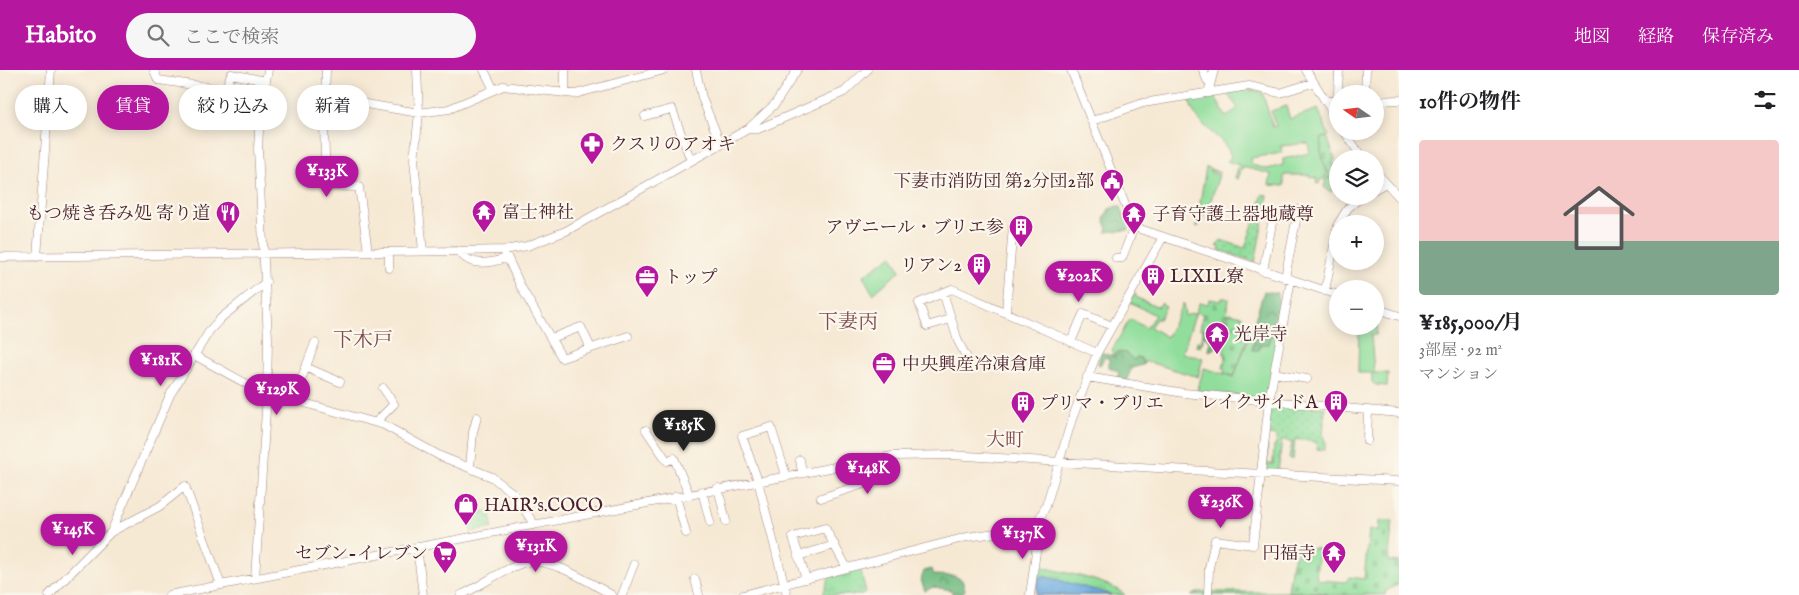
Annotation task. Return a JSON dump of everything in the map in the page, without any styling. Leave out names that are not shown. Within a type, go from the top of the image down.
[{"type":"street","points":[[37,257],[51,70]]},
{"type":"street","points":[[154,70],[156,78],[165,82],[222,89],[227,85],[231,74],[266,81]]},
{"type":"street","points":[[255,578],[267,395],[265,253],[258,149],[260,113],[268,70]]},
{"type":"street","points":[[326,70],[326,85]]},
{"type":"street","points":[[417,70],[419,113],[414,160],[423,251]]},
{"type":"street","points":[[484,70],[493,88]]},
{"type":"street","points":[[564,93],[565,70]]},
{"type":"street","points":[[369,105],[419,113],[448,110],[493,88],[509,85],[564,93],[589,92],[664,70]]},
{"type":"street","points":[[696,70],[702,98],[721,145]]},
{"type":"street","points":[[459,251],[466,258],[476,262],[490,262],[505,254],[566,231],[748,129],[775,104],[797,70]]},
{"type":"street","points":[[748,129],[758,129],[837,95],[850,87],[867,70]]},
{"type":"street","points":[[1071,70],[1133,226],[1122,258],[1116,258]]},
{"type":"street","points":[[1202,70],[1210,82]]},
{"type":"street","points":[[1208,93],[1214,70]]},
{"type":"street","points":[[1306,70],[1312,83],[1329,107]]},
{"type":"street","points":[[1338,85],[1339,70]]},
{"type":"street","points":[[1365,85],[1366,70]]},
{"type":"street","points":[[1092,121],[1141,103],[1249,86],[1280,93],[1312,83]]},
{"type":"street","points":[[1384,100],[1399,100]]},
{"type":"street","points":[[1325,101],[1329,101]]},
{"type":"street","points":[[645,116],[672,109],[691,161]]},
{"type":"street","points":[[325,130],[326,186],[359,188],[368,252]]},
{"type":"street","points":[[1386,183],[1399,198]]},
{"type":"street","points":[[1344,215],[1352,205]]},
{"type":"street","points":[[1208,594],[1209,568],[1215,540],[1254,545],[1269,401],[1298,210]]},
{"type":"street","points":[[1263,271],[1273,218]]},
{"type":"street","points":[[1006,312],[1013,226]]},
{"type":"street","points":[[1133,226],[1329,293]]},
{"type":"street","points":[[743,595],[967,537],[1024,529],[1038,521],[1046,506],[1058,462],[1097,353],[1163,237]]},
{"type":"street","points":[[0,257],[423,251],[505,254]]},
{"type":"street","points":[[389,252],[389,268]]},
{"type":"street","points":[[505,254],[521,287],[562,358],[628,336]]},
{"type":"street","points":[[1325,291],[1329,270]]},
{"type":"street","points":[[111,532],[170,395],[194,354],[221,318],[266,282]]},
{"type":"street","points":[[951,319],[927,326],[919,303],[952,289],[1097,353]]},
{"type":"street","points":[[943,292],[951,319],[967,358],[965,365],[960,369]]},
{"type":"street","points":[[1384,311],[1399,316]]},
{"type":"street","points":[[1071,342],[1083,314],[1112,326]]},
{"type":"street","points":[[552,338],[581,327],[589,344],[588,348]]},
{"type":"street","points":[[294,398],[316,343]]},
{"type":"street","points":[[194,354],[267,395]]},
{"type":"street","points":[[305,367],[340,382]]},
{"type":"street","points":[[1274,373],[1306,379]]},
{"type":"street","points":[[1087,377],[1169,391],[1399,413]]},
{"type":"street","points":[[267,386],[294,398],[376,422],[404,435],[440,456],[492,477],[509,489],[534,524]]},
{"type":"street","points":[[376,422],[394,404],[383,388]]},
{"type":"street","points":[[1367,441],[1368,410]]},
{"type":"street","points":[[470,467],[473,432],[477,417]]},
{"type":"street","points":[[786,475],[771,427],[742,436],[758,481],[787,595]]},
{"type":"street","points":[[646,430],[667,461],[674,458],[689,494]]},
{"type":"street","points":[[169,595],[848,463],[920,454],[1399,481]]},
{"type":"street","points":[[800,460],[802,472]]},
{"type":"street","points":[[821,498],[864,484],[848,463]]},
{"type":"street","points":[[49,595],[111,532],[160,506],[185,486],[221,585]]},
{"type":"street","points":[[718,488],[726,521]]},
{"type":"street","points":[[702,491],[710,522]]},
{"type":"street","points":[[676,496],[686,533]]},
{"type":"street","points":[[1030,595],[1039,526],[1038,521]]},
{"type":"street","points":[[806,579],[793,537],[825,528],[847,568]]},
{"type":"street","points":[[798,556],[835,545]]},
{"type":"street","points":[[417,547],[423,595]]},
{"type":"street","points":[[460,595],[516,566],[532,561],[557,567],[612,595]]},
{"type":"street","points":[[622,595],[634,564]]},
{"type":"street","points":[[695,578],[699,595]]},
{"type":"green space","points":[[1242,89],[1244,91],[1246,89],[1262,92],[1273,127],[1276,126],[1271,111],[1286,106],[1290,119],[1318,109],[1329,136],[1322,138],[1321,151],[1327,173],[1329,173],[1329,178],[1324,176],[1329,178],[1329,191],[1324,187],[1326,180],[1320,179],[1319,184],[1316,183],[1317,178],[1310,177],[1311,175],[1284,175],[1284,186],[1269,185],[1271,174],[1242,167],[1238,179],[1235,178],[1239,165],[1227,161],[1231,157],[1228,150],[1204,126],[1193,110],[1189,100],[1221,94],[1215,97],[1226,117],[1238,108],[1225,91]],"holes":[[[1308,143],[1310,153],[1283,159],[1283,165],[1267,169],[1252,165],[1251,158],[1282,153],[1281,146]]]},
{"type":"green space","points":[[1327,137],[1332,150],[1329,150],[1329,174],[1321,151],[1322,138]]},
{"type":"green space","points":[[1206,167],[1220,173],[1210,170],[1210,172],[1219,175],[1210,203],[1198,227],[1196,226]]},
{"type":"green space","points":[[1263,194],[1268,196],[1255,262],[1219,250],[1220,247],[1217,246],[1221,240],[1245,248]]},
{"type":"green space","points":[[1117,206],[1121,207],[1129,230],[1106,232],[1108,229],[1104,219],[1109,209]]},
{"type":"green space","points":[[892,255],[900,271],[873,294],[863,276]]},
{"type":"green space","points":[[1264,291],[1277,293],[1279,304],[1284,305],[1281,329],[1268,326],[1266,329],[1272,334],[1269,344],[1261,344],[1259,350],[1252,350],[1256,329],[1252,329]]},
{"type":"green space","points":[[1135,293],[1137,298],[1159,307],[1161,303],[1166,306],[1159,319],[1156,319],[1150,327],[1167,337],[1183,303],[1185,316],[1196,312],[1182,353],[1203,358],[1198,377],[1145,361],[1143,365],[1143,361],[1134,360],[1121,353],[1111,356],[1112,350],[1130,319],[1146,328],[1155,315],[1130,302]]},
{"type":"green space","points":[[1222,298],[1229,298],[1227,316],[1212,329],[1200,329],[1203,315],[1196,311],[1199,303],[1208,304],[1209,299],[1221,301]]},
{"type":"green space","points":[[1229,313],[1243,316],[1241,325],[1251,328],[1234,376],[1224,373],[1225,369],[1223,368],[1226,355],[1224,354],[1225,337]]},
{"type":"green space","points":[[1222,318],[1232,319],[1232,326],[1225,329],[1223,336],[1215,344],[1216,348],[1209,351],[1210,342],[1204,335],[1200,347],[1196,346],[1197,341],[1200,342],[1204,328],[1212,329]]},
{"type":"green space","points":[[1268,326],[1281,329],[1268,399],[1197,391],[1204,368],[1234,377],[1252,329],[1257,329],[1252,341],[1269,344],[1266,329]]},
{"type":"green space","points":[[1359,335],[1371,335],[1374,373],[1388,373],[1387,386],[1376,385],[1372,382],[1372,373],[1358,373]]},
{"type":"green space","points":[[1101,352],[1114,357],[1117,352],[1127,353],[1133,360],[1137,357],[1141,358],[1143,365],[1132,368],[1127,379],[1129,381],[1117,378],[1119,372],[1109,367],[1109,359],[1105,357],[1100,365],[1098,364]]},
{"type":"green space","points":[[1270,402],[1325,408],[1323,436],[1326,443],[1324,450],[1317,449],[1316,442],[1295,439],[1293,459],[1289,459],[1292,443],[1282,439],[1278,472],[1263,471],[1267,445],[1267,464],[1273,464],[1274,446],[1276,445],[1277,436],[1267,435]]},
{"type":"green space","points":[[491,511],[492,528],[471,532],[468,513]]},
{"type":"green space","points":[[1379,521],[1393,521],[1388,561],[1399,562],[1399,584],[1386,591],[1385,595],[1329,595],[1318,592],[1288,592],[1292,562],[1300,548],[1319,549],[1316,576],[1318,580],[1346,582],[1349,577],[1364,579],[1369,530],[1379,531]]},
{"type":"green space","points":[[1038,566],[1097,581],[1125,595],[1036,595],[1039,577],[1036,572]]},
{"type":"green space","points":[[860,568],[866,592],[862,595],[823,595],[830,575]]},
{"type":"green space","points":[[932,569],[934,575],[955,576],[962,580],[965,589],[962,595],[953,595],[951,590],[933,587],[925,591],[921,580],[924,571]]},
{"type":"green space","points":[[1200,592],[1305,592],[1329,595],[1191,595]]},
{"type":"water","points":[[1043,576],[1111,595],[1036,595],[1038,579]]},
{"type":"place","name":"クスリのアオキ","points":[[592,165]]},
{"type":"place","name":"下妻市消防団 第2分団2部","points":[[1112,202]]},
{"type":"place","name":"富士神社","points":[[484,233]]},
{"type":"place","name":"もつ焼き呑み処 寄り道","points":[[228,234]]},
{"type":"place","name":"子育守護土器地蔵尊","points":[[1134,235]]},
{"type":"place","name":"アヴニール・ブリエ参","points":[[1021,248]]},
{"type":"place","name":"リアン2","points":[[979,286]]},
{"type":"place","name":"LIXIL寮","points":[[1153,297]]},
{"type":"place","name":"トップ","points":[[647,298]]},
{"type":"place","name":"光岸寺","points":[[1217,355]]},
{"type":"place","name":"中央興産冷凍倉庫","points":[[884,385]]},
{"type":"place","name":"レイクサイドA","points":[[1336,423]]},
{"type":"place","name":"プリマ・ブリエ","points":[[1023,424]]},
{"type":"place","name":"HAIR’s.COCO","points":[[466,526]]},
{"type":"place","name":"セブン-イレブン","points":[[445,574]]},
{"type":"place","name":"円福寺","points":[[1334,574]]},
{"type":"district","name":"下妻丙","points":[[848,321]]},
{"type":"district","name":"下木戸","points":[[363,339]]},
{"type":"district","name":"大町","points":[[1005,439]]}]
